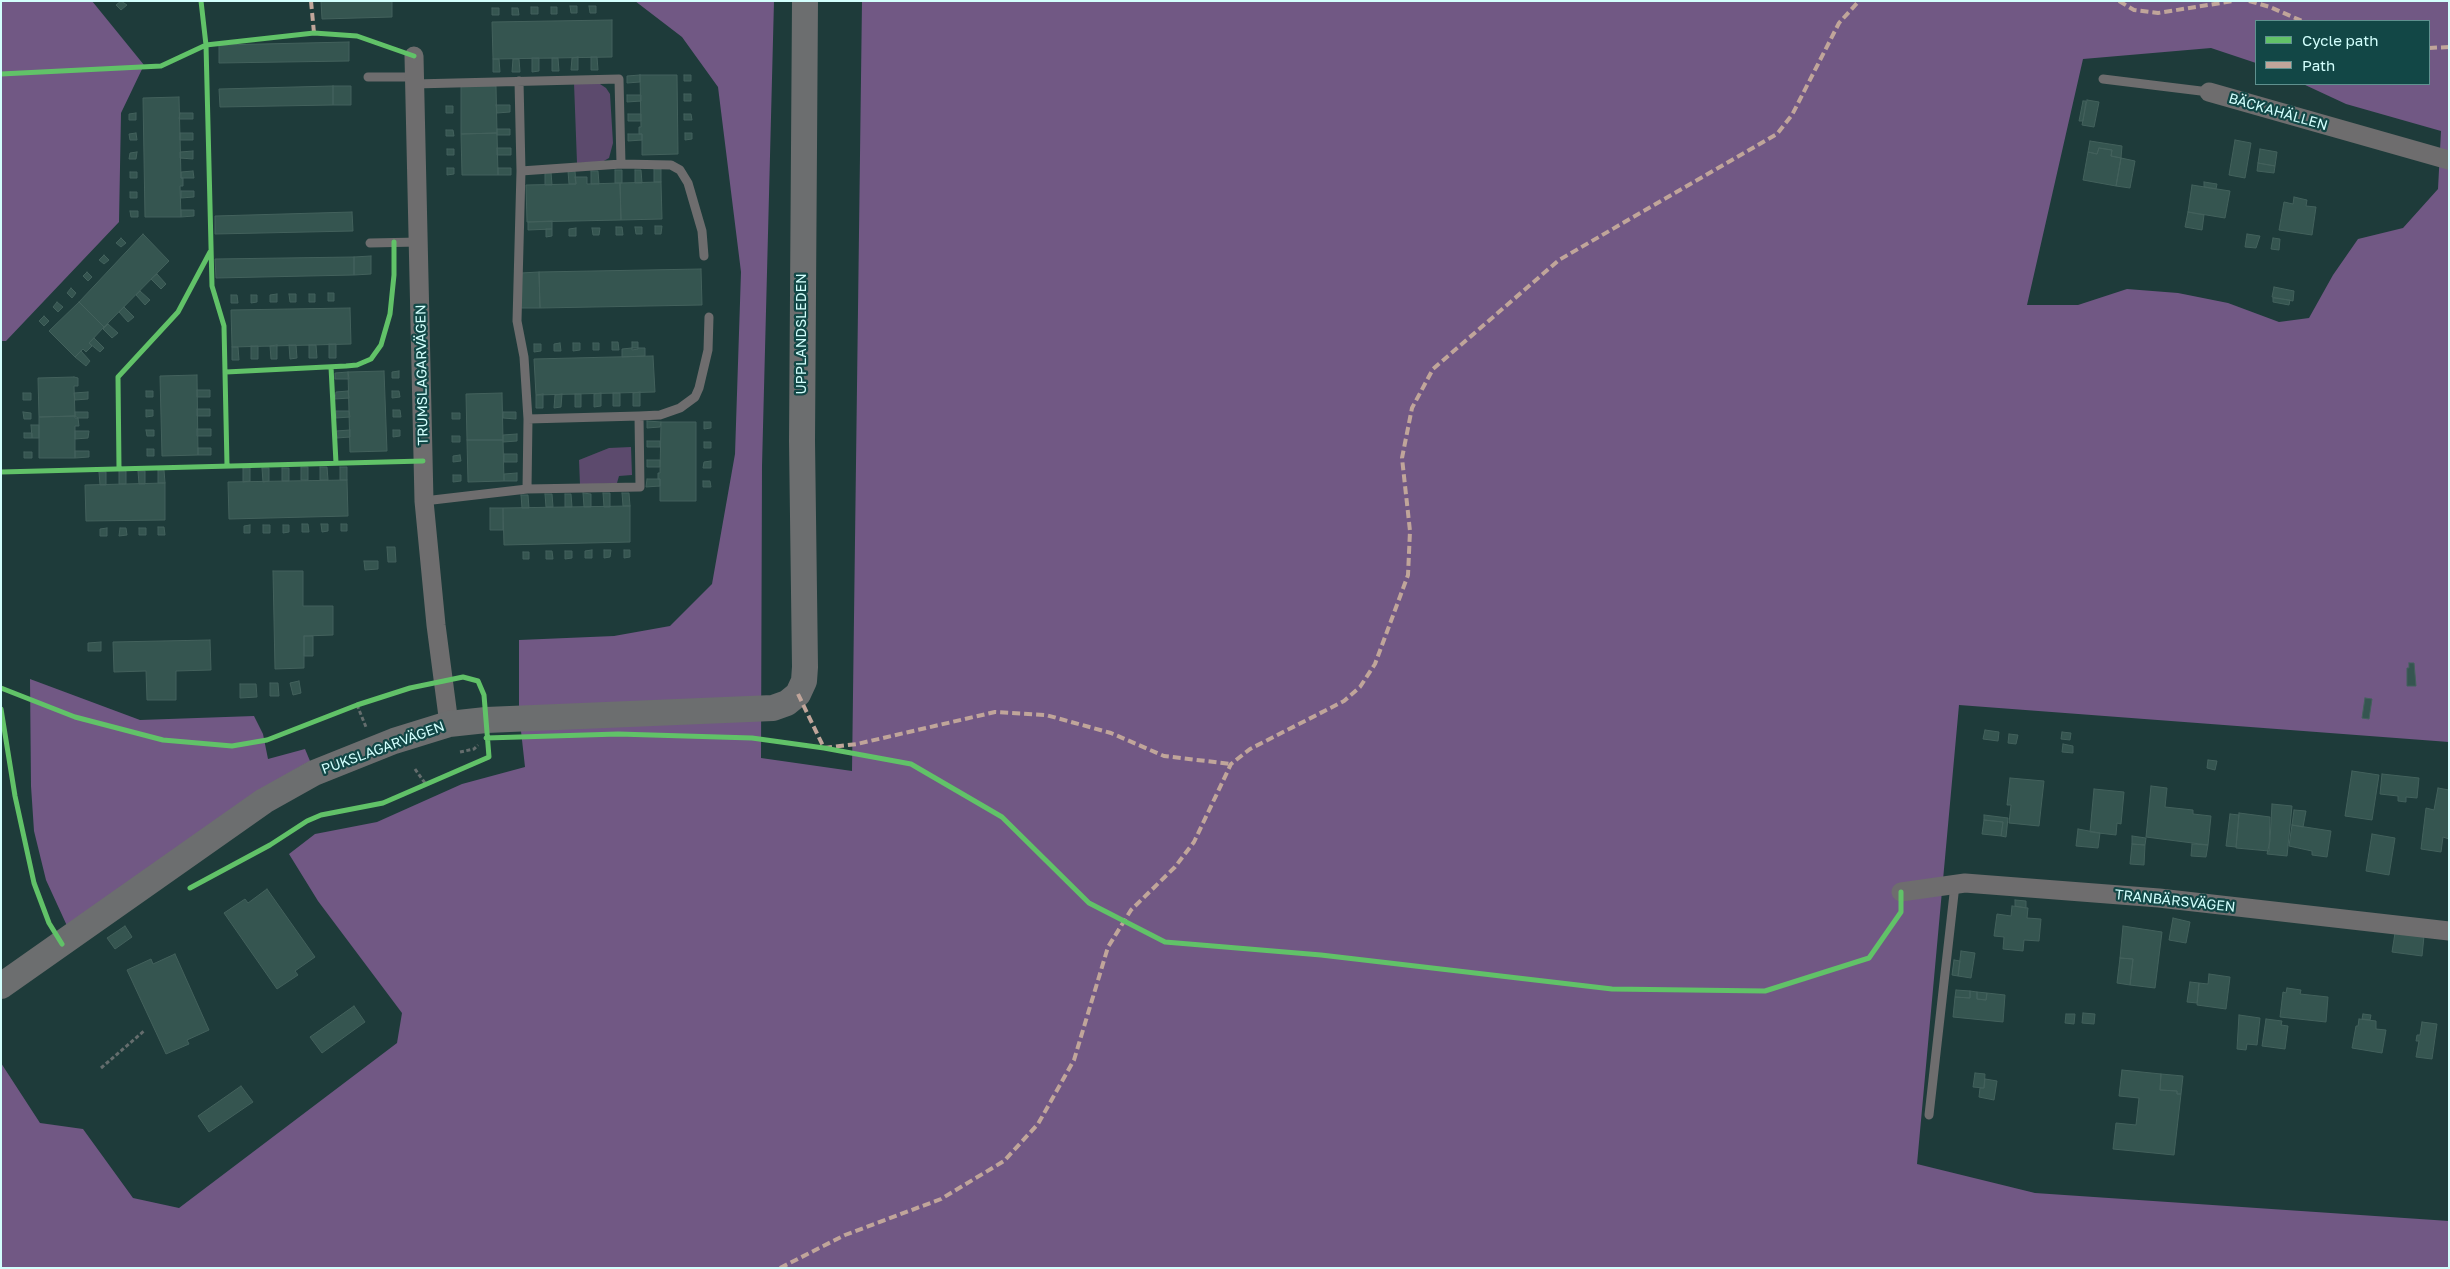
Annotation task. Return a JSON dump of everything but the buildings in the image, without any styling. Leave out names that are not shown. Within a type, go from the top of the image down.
[{"type":"street","name":"UPPLANDSLEDEN","points":[[804,1],[802,441],[806,667]]},
{"type":"street","name":"TRUMSLAGARVÄGEN","points":[[414,56],[424,501],[434,606],[449,724]]},
{"type":"street","name":"BÄCKAHÄLLEN","points":[[2209,92],[2449,160]]},
{"type":"street","name":"PUKSLAGARVÄGEN","points":[[1,986],[264,801],[332,766],[394,741],[449,724],[521,717],[773,708],[787,703],[798,694],[804,681],[806,667]]},
{"type":"street","name":"TRANBÄRSVÄGEN","points":[[1901,892],[1965,883],[2159,898],[2449,931]]},
{"type":"lane","points":[[368,77],[414,80],[520,81],[619,79],[621,164]]},
{"type":"lane","name":"BÄCKAHÄLLEN","points":[[2103,79],[2209,92]]},
{"type":"lane","points":[[520,81],[521,171],[517,321],[524,357],[528,419],[527,489]]},
{"type":"lane","points":[[521,171],[621,164],[671,166],[680,170],[688,183],[696,209],[704,256]]},
{"type":"lane","points":[[370,243],[419,242]]},
{"type":"lane","points":[[528,419],[639,416],[670,412],[680,408],[695,397],[701,383],[708,350],[709,317]]},
{"type":"lane","points":[[424,501],[527,489],[640,486],[639,416]]},
{"type":"lane","points":[[1930,1115],[1955,885]]},
{"type":"path","points":[[357,705],[366,727]]},
{"type":"path","points":[[416,769],[426,783]]},
{"type":"path","points":[[101,1068],[144,1031]]},
{"type":"shaded area","points":[[1,1],[92,1],[144,65],[121,113],[119,222],[6,341],[1,341]]},
{"type":"shaded area","points":[[635,1],[774,1],[762,466],[761,758],[852,771],[862,1],[2449,1],[2449,742],[1959,705],[1917,1164],[2035,1193],[2449,1221],[2449,1268],[1,1268],[1,1063],[40,1123],[83,1129],[133,1198],[179,1208],[397,1043],[402,1013],[318,901],[289,854],[315,834],[377,822],[462,784],[525,767],[519,713],[519,640],[614,636],[670,626],[712,584],[735,454],[741,272],[718,87],[682,37]],"holes":[[[2255,20],[2430,20],[2430,85],[2305,85],[2346,104],[2441,131],[2438,189],[2403,228],[2358,239],[2333,275],[2309,318],[2279,322],[2228,303],[2178,293],[2127,289],[2078,305],[2027,305],[2083,59],[2211,48],[2255,63]]]},
{"type":"shaded area","points":[[574,83],[600,84],[610,94],[613,143],[609,158],[602,162],[577,163]]},
{"type":"shaded area","points":[[631,447],[632,475],[619,476],[617,483],[580,485],[579,460],[609,448]]},
{"type":"shaded area","points":[[30,679],[140,720],[254,716],[263,734],[268,759],[305,749],[310,761],[250,796],[68,928],[46,880],[34,831],[31,786]]},
{"type":"marked path","points":[[311,1],[314,33]]},
{"type":"marked path","points":[[780,1268],[845,1235],[941,1199],[1004,1161],[1038,1124],[1074,1060],[1108,947],[1131,910],[1175,867],[1194,842],[1231,764],[1250,749],[1344,701],[1360,687],[1375,664],[1408,575],[1410,531],[1402,458],[1412,408],[1433,369],[1559,260],[1777,134],[1792,115],[1839,23],[1859,1]]},
{"type":"marked path","points":[[2119,1],[2134,10],[2158,13],[2233,1]]},
{"type":"marked path","points":[[2249,1],[2270,7],[2300,20]]},
{"type":"marked path","points":[[2430,48],[2449,47]]},
{"type":"marked path","points":[[798,694],[824,748],[857,744],[995,712],[1046,715],[1111,733],[1164,756],[1231,764]]},
{"type":"cycle path","points":[[201,1],[206,45],[212,286],[224,326],[227,465]]},
{"type":"cycle path","points":[[1,74],[161,66],[206,45],[314,33],[357,36],[414,56]]},
{"type":"cycle path","points":[[226,372],[346,366],[357,365],[371,359],[381,345],[390,314],[394,275],[394,242]]},
{"type":"cycle path","points":[[119,468],[118,377],[178,312],[210,252]]},
{"type":"cycle path","points":[[331,367],[336,463]]},
{"type":"cycle path","points":[[1,472],[423,461]]},
{"type":"cycle path","points":[[1,688],[75,717],[163,740],[232,746],[267,740],[357,705],[410,688],[463,677],[478,681],[484,695],[489,757],[383,803],[321,815],[307,821],[270,845],[190,888]]},
{"type":"cycle path","points":[[1,709],[15,796],[34,883],[49,923],[62,944]]},
{"type":"cycle path","points":[[486,738],[618,734],[752,738],[824,748],[911,764],[1002,817],[1089,903],[1165,942],[1321,955],[1612,989],[1765,991],[1869,958],[1901,912],[1901,892]]}]
